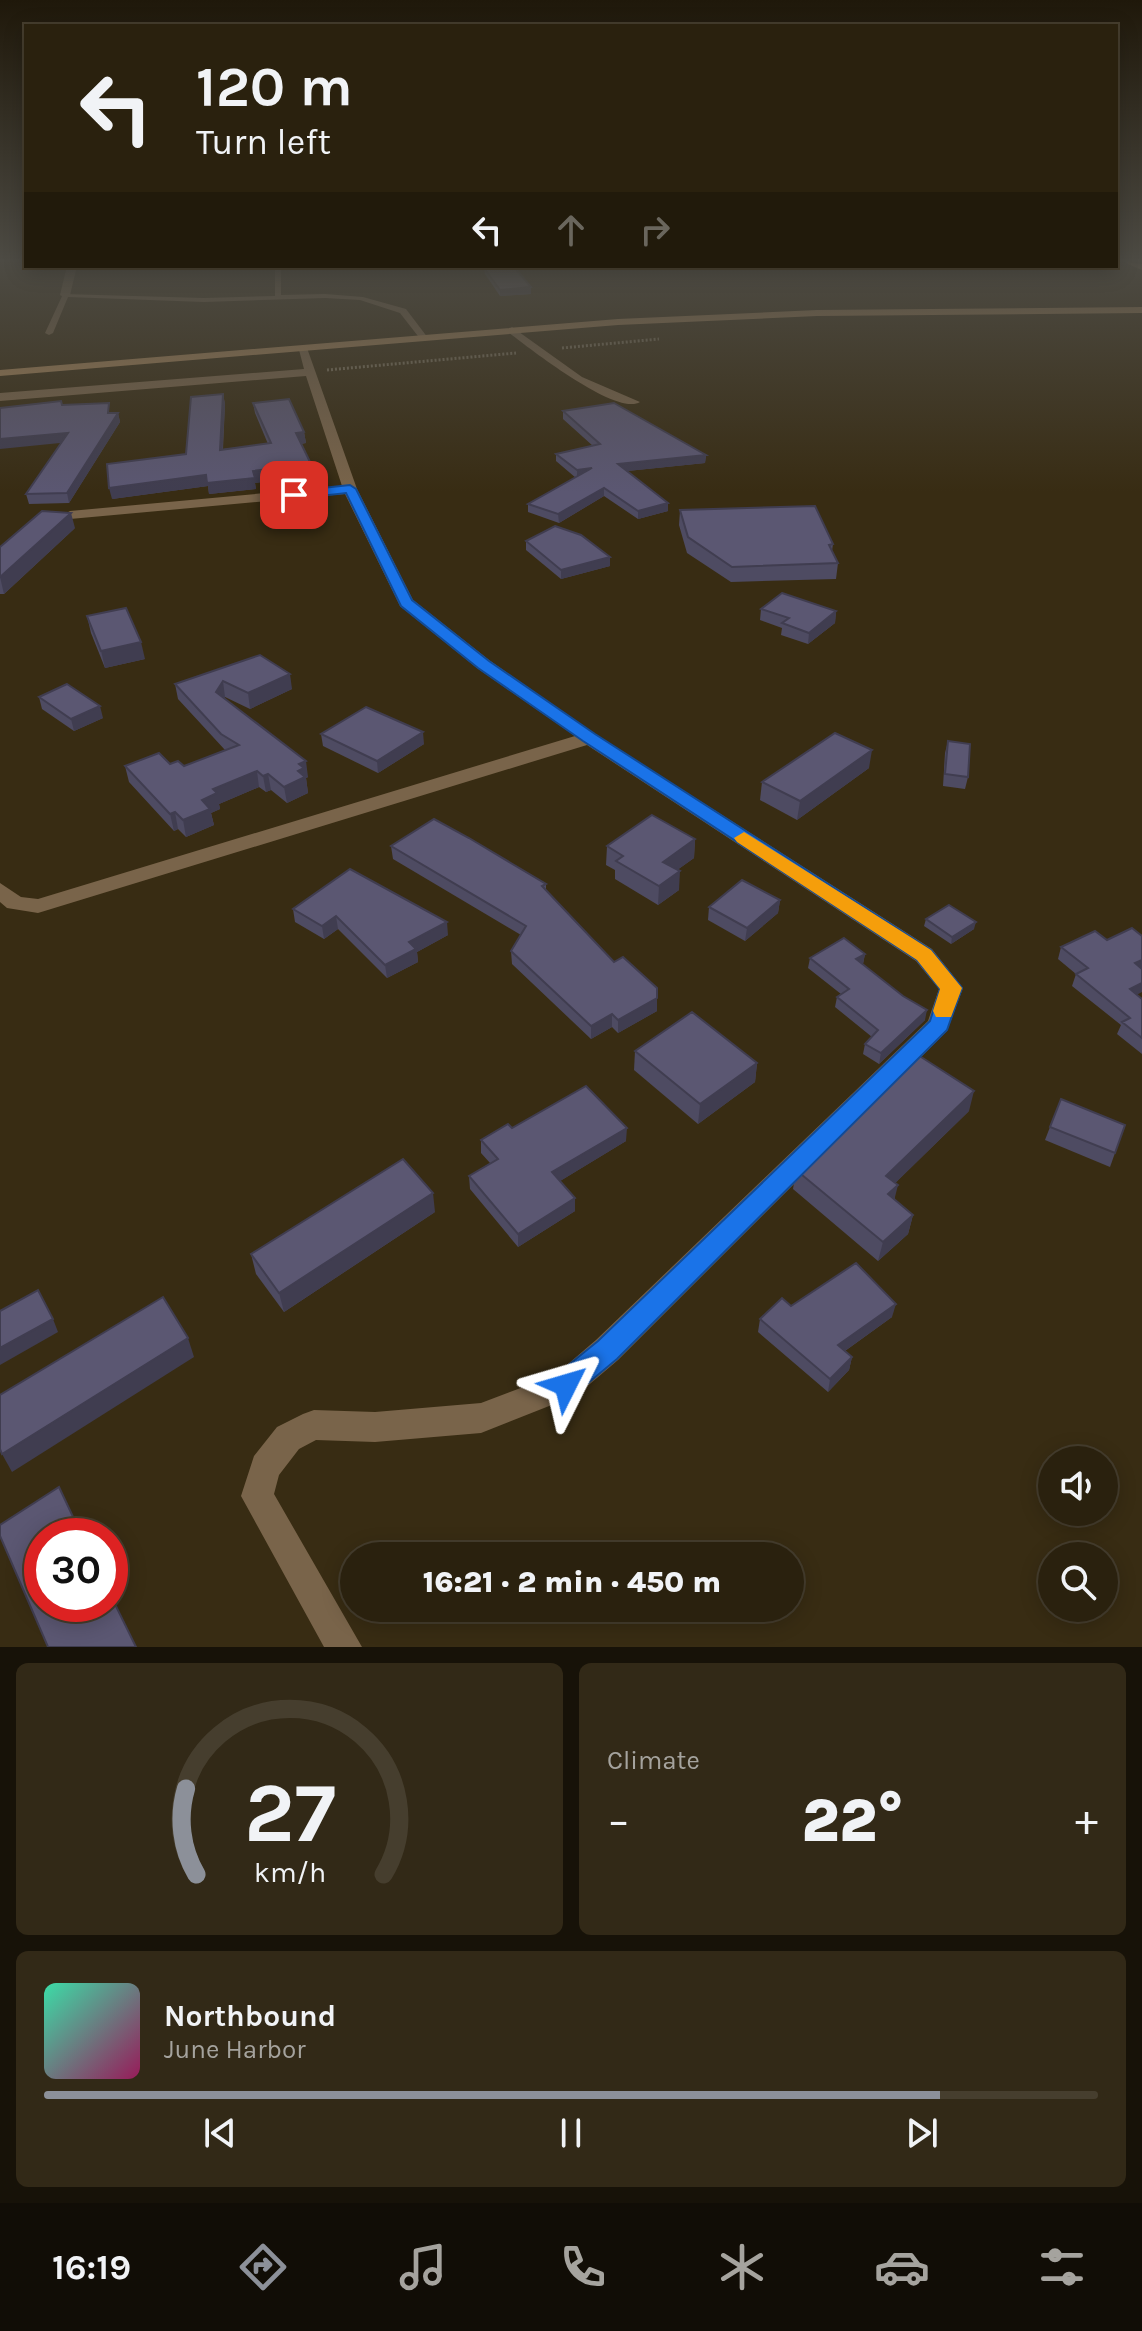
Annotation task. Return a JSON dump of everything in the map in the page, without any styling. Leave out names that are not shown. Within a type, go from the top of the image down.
[{"type":"main road","points":[[0,373],[414,339]]},
{"type":"street","points":[[524,339],[578,379],[634,402]]},
{"type":"street","points":[[302,348],[350,489],[406,603],[483,664],[589,738],[924,955],[951,988],[939,1025],[607,1350],[566,1385],[481,1418],[375,1427],[314,1425],[288,1438],[265,1467],[257,1496],[344,1647]]},
{"type":"street","points":[[0,397],[310,372]]},
{"type":"street","points":[[70,515],[350,489]]},
{"type":"street","points":[[0,890],[15,903],[38,906],[589,738]]},
{"type":"path","points":[[310,372],[662,339]]},
{"type":"building","points":[[223,394],[220,450],[271,443],[253,403],[289,399],[304,432],[296,433],[311,464],[253,471],[255,478],[207,483],[206,475],[109,488],[107,464],[186,454],[191,397]]},
{"type":"building","points":[[61,401],[62,405],[109,403],[108,413],[118,413],[67,493],[26,494],[68,433],[0,439],[0,408]]},
{"type":"building","points":[[614,403],[706,455],[618,464],[668,503],[638,511],[604,488],[558,514],[528,504],[592,468],[577,470],[556,454],[600,444],[563,411]]},
{"type":"building","points":[[815,506],[833,544],[829,545],[838,563],[732,567],[688,537],[680,510]]},
{"type":"building","points":[[42,511],[71,513],[0,577],[0,547]]},
{"type":"building","points":[[555,526],[581,535],[610,557],[561,570],[526,541]]},
{"type":"building","points":[[782,593],[836,611],[809,633],[782,623],[789,618],[761,609]]},
{"type":"building","points":[[126,608],[141,642],[101,651],[87,616]]},
{"type":"building","points":[[260,655],[290,674],[248,693],[223,681],[216,692],[306,761],[299,764],[304,768],[298,771],[305,777],[284,787],[268,774],[263,776],[257,771],[213,789],[217,793],[202,800],[210,809],[183,820],[175,812],[170,814],[125,766],[159,753],[170,764],[178,761],[184,766],[239,745],[221,734],[175,684]]},
{"type":"building","points":[[67,684],[100,706],[71,719],[39,697]]},
{"type":"building","points":[[366,707],[423,732],[377,761],[321,734]]},
{"type":"building","points":[[835,733],[872,750],[800,801],[762,782]]},
{"type":"building","points":[[948,741],[970,744],[968,777],[945,774]]},
{"type":"building","points":[[652,815],[695,839],[663,862],[680,871],[659,886],[616,861],[623,856],[607,846]]},
{"type":"building","points":[[434,819],[546,884],[542,886],[614,962],[623,957],[657,988],[657,998],[618,1020],[612,1014],[591,1026],[511,951],[526,926],[391,846]]},
{"type":"building","points":[[350,869],[447,922],[409,942],[416,949],[385,965],[336,916],[322,926],[293,909]]},
{"type":"building","points":[[742,880],[780,900],[747,928],[709,907]]},
{"type":"building","points":[[949,905],[976,922],[952,937],[926,919]]},
{"type":"building","points":[[1132,928],[1142,936],[1142,960],[1135,963],[1142,969],[1142,983],[1130,989],[1142,999],[1142,1038],[1122,1022],[1130,1018],[1076,974],[1088,968],[1061,947],[1095,931],[1107,940]]},
{"type":"building","points":[[844,938],[865,954],[856,959],[903,996],[927,1010],[881,1053],[865,1044],[878,1030],[837,997],[849,989],[810,958]]},
{"type":"building","points":[[692,1012],[757,1063],[700,1104],[635,1051]]},
{"type":"building","points":[[918,1055],[974,1091],[886,1176],[898,1185],[888,1194],[913,1215],[883,1242],[796,1170]]},
{"type":"building","points":[[586,1086],[627,1128],[552,1172],[575,1198],[518,1234],[469,1176],[498,1159],[481,1140],[508,1124],[512,1128]]},
{"type":"building","points":[[1061,1099],[1125,1125],[1115,1153],[1050,1127]]},
{"type":"building","points":[[403,1159],[433,1193],[279,1293],[251,1254]]},
{"type":"building","points":[[856,1263],[896,1304],[838,1345],[852,1357],[830,1379],[760,1319],[782,1298],[791,1306]]},
{"type":"building","points":[[38,1290],[53,1319],[0,1348],[0,1311]]},
{"type":"building","points":[[163,1297],[188,1338],[2,1454],[0,1395]]},
{"type":"building","points":[[59,1487],[74,1518],[24,1518],[24,1592],[0,1536],[0,1525]]},
{"type":"building","points":[[37,1622],[124,1622],[136,1647],[48,1647]]},
{"type":"slow traffic","points":[[744,838],[924,955],[951,988],[944,1011]]},
{"type":"route","points":[[294,495],[350,489],[406,603],[483,664],[589,738],[924,955],[951,988],[939,1025],[607,1350],[566,1385]]}]
